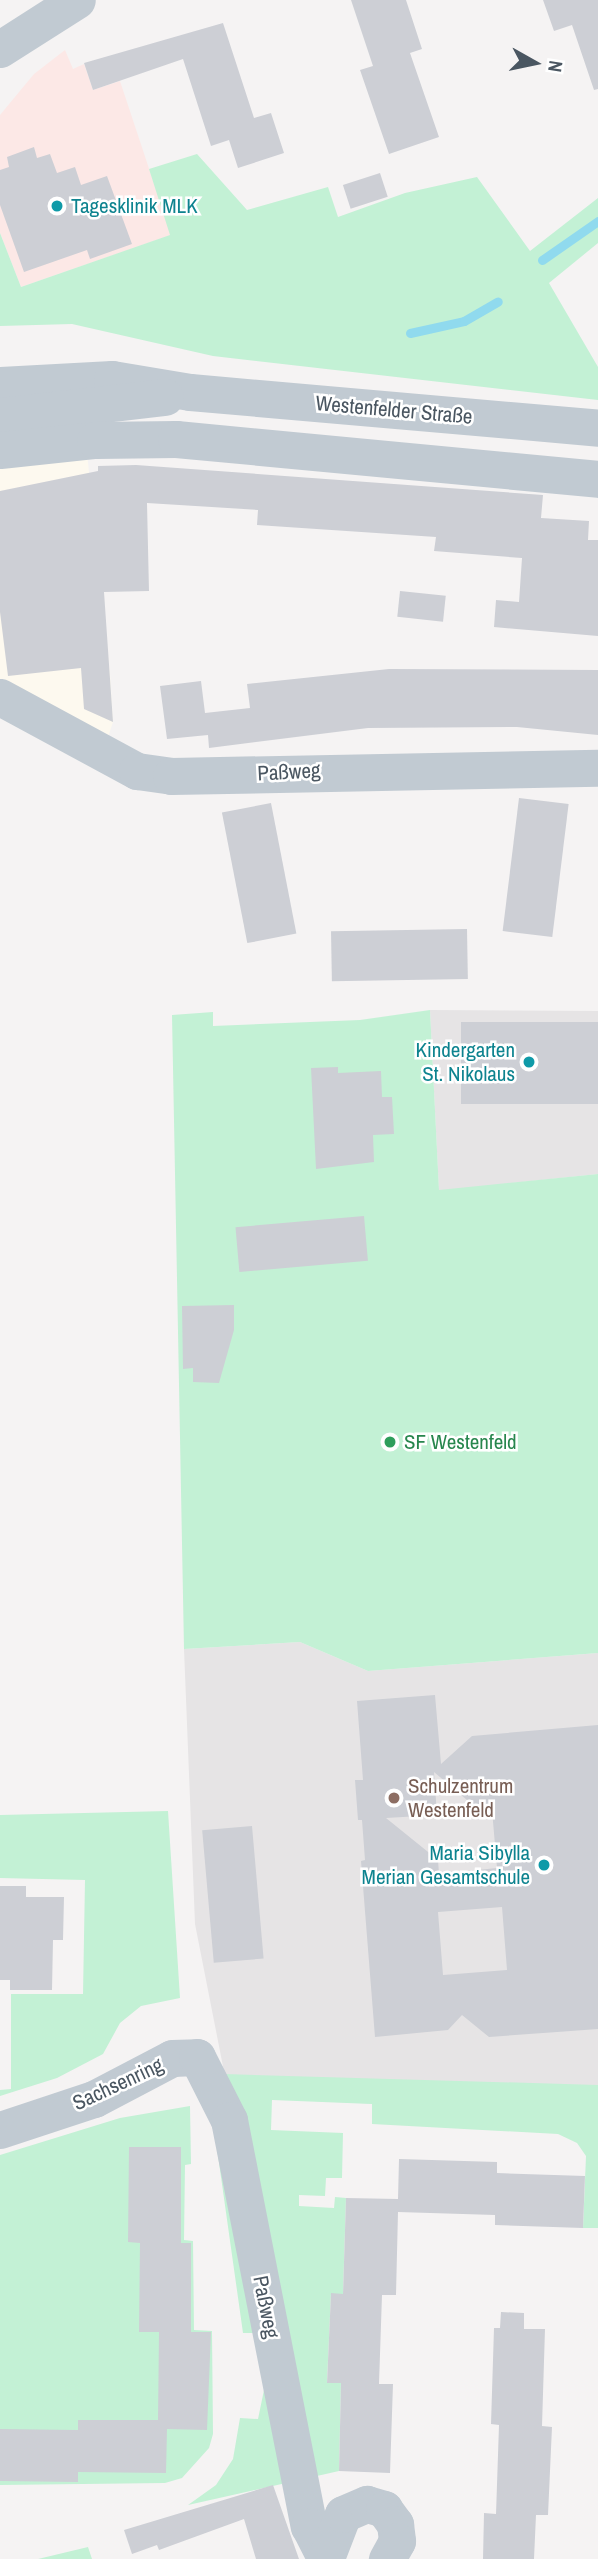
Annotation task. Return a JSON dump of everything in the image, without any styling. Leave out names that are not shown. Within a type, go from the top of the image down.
[{"type":"street","points":[[0,49],[77,0]]},
{"type":"street","name":"Westenfelder Straße","points":[[0,385],[113,379],[190,393],[598,428]]},
{"type":"street","name":"Westenfelder Straße","points":[[0,416],[101,408],[190,393]]},
{"type":"street","points":[[0,450],[95,440],[176,439],[598,479]]},
{"type":"street","name":"Paßweg","points":[[0,697],[136,771],[171,776],[598,768]]},
{"type":"street","name":"Paßweg","points":[[184,2058],[229,2120],[309,2526],[326,2559]]},
{"type":"street","name":"Sachsenring","points":[[0,2130],[94,2099],[184,2058]]},
{"type":"street","points":[[326,2559],[343,2514],[367,2504],[384,2510],[395,2524],[397,2541],[387,2559]]},
{"type":"shaded area","points":[[65,50],[73,69],[84,64],[93,90],[120,81],[171,235],[21,287],[0,233],[0,115],[34,74]]},
{"type":"shaded area","points":[[87,453],[110,674],[113,722],[106,743],[0,684],[0,466]]},
{"type":"shaded area","points":[[430,1010],[598,1011],[598,1174],[439,1191]]},
{"type":"shaded area","name":"Schulzentrum Westenfeld","points":[[300,1642],[368,1671],[598,1653],[598,2114],[229,2097],[195,1924],[184,1649]]},
{"type":"green space","points":[[197,154],[247,210],[328,187],[338,217],[405,193],[477,177],[530,251],[598,198],[598,243],[549,283],[598,367],[598,400],[213,356],[72,324],[0,326],[0,233],[21,287],[170,235],[149,169]]},
{"type":"green space","name":"SF Westenfeld","points":[[430,1010],[439,1190],[598,1174],[598,1653],[368,1671],[300,1642],[184,1649],[172,1015],[213,1012],[213,1026],[360,1020]]},
{"type":"green space","points":[[168,1811],[180,1998],[141,2006],[120,2023],[103,2054],[57,2078],[0,2096],[0,2090],[11,2089],[11,1994],[83,1994],[85,1880],[0,1878],[0,1815]]},
{"type":"green space","points":[[224,2074],[598,2085],[598,2228],[583,2228],[586,2156],[577,2143],[558,2134],[372,2124],[372,2104],[272,2100],[271,2130],[343,2133],[342,2178],[326,2178],[325,2196],[299,2195],[299,2206],[334,2208],[335,2197],[346,2198],[343,2294],[331,2294],[327,2382],[341,2383],[339,2471],[188,2505],[216,2485],[233,2459],[240,2418],[258,2419],[264,2390],[261,2333],[243,2333],[210,2099]]},
{"type":"green space","points":[[190,2106],[191,2164],[185,2165],[184,2240],[193,2241],[194,2330],[212,2331],[213,2434],[209,2448],[182,2478],[165,2483],[0,2485],[0,2155],[120,2118]]},
{"type":"green space","points":[[88,2547],[92,2559],[38,2559]]},
{"type":"building","points":[[351,0],[406,0],[422,49],[410,53],[439,137],[389,154],[360,70],[373,66]]},
{"type":"building","points":[[543,0],[598,0],[598,89],[594,90],[572,25],[554,31]]},
{"type":"building","points":[[223,23],[254,118],[271,113],[284,153],[238,168],[229,140],[211,146],[183,59],[93,90],[84,63]]},
{"type":"building","name":"Tagesklinik MLK","points":[[34,147],[37,158],[50,154],[57,173],[75,167],[81,185],[107,176],[132,244],[90,259],[87,250],[24,272],[0,205],[0,170],[9,167],[7,157]]},
{"type":"building","points":[[380,173],[388,197],[351,209],[343,185]]},
{"type":"building","points":[[136,465],[543,495],[541,518],[589,521],[588,540],[598,540],[598,636],[494,627],[496,600],[519,602],[522,558],[434,551],[436,537],[257,525],[258,510],[147,503],[149,591],[104,592],[113,722],[84,709],[81,668],[8,676],[0,612],[0,491],[98,471],[98,466]]},
{"type":"building","points":[[400,591],[446,596],[443,622],[397,617]]},
{"type":"building","points":[[389,669],[598,670],[598,735],[517,727],[368,728],[209,748],[208,735],[167,739],[160,686],[201,681],[205,713],[250,708],[247,684]]},
{"type":"building","points":[[519,798],[569,804],[552,937],[503,931]]},
{"type":"building","points":[[271,803],[296,934],[247,943],[222,813]]},
{"type":"building","points":[[467,929],[468,979],[332,981],[331,931]]},
{"type":"building","name":"Kindergarten St. Nikolaus","points":[[461,1022],[598,1022],[598,1104],[461,1104]]},
{"type":"building","points":[[338,1067],[338,1073],[381,1071],[382,1097],[392,1097],[394,1134],[373,1135],[374,1162],[316,1169],[311,1068]]},
{"type":"building","points":[[364,1216],[368,1261],[239,1272],[235,1227]]},
{"type":"building","points":[[234,1305],[234,1330],[219,1383],[193,1382],[193,1368],[183,1369],[182,1306]]},
{"type":"building","name":"Maria Sibylla Merian Gesamtschule","points":[[435,1695],[441,1764],[472,1736],[598,1725],[598,2029],[489,2037],[462,2015],[448,2030],[375,2037],[361,1861],[365,1860],[362,1820],[358,1820],[355,1780],[363,1780],[357,1701]],"holes":[[[434,1772],[480,1811],[492,1810],[497,1868],[439,1874],[438,1860],[386,1818],[437,1815]],[[502,1907],[507,1970],[443,1975],[438,1912]]]},
{"type":"building","points":[[252,1826],[264,1958],[214,1963],[202,1830]]},
{"type":"building","points":[[0,1886],[26,1886],[26,1897],[64,1897],[63,1940],[53,1940],[52,1990],[10,1990],[10,1980],[0,1980]]},
{"type":"building","points":[[129,2147],[181,2147],[181,2243],[191,2243],[191,2332],[211,2332],[207,2430],[167,2429],[166,2473],[78,2472],[78,2482],[0,2481],[0,2429],[78,2430],[78,2420],[158,2420],[159,2332],[139,2332],[140,2243],[128,2242]]},
{"type":"building","points":[[399,2159],[497,2162],[497,2173],[585,2176],[583,2228],[495,2225],[495,2215],[398,2212],[396,2295],[382,2295],[379,2384],[393,2384],[390,2473],[339,2471],[341,2383],[327,2383],[331,2293],[343,2294],[346,2198],[398,2199]]},
{"type":"building","points":[[501,2312],[524,2313],[524,2329],[545,2329],[542,2426],[552,2427],[548,2515],[536,2515],[534,2559],[483,2559],[484,2513],[496,2514],[499,2425],[491,2424],[494,2328],[500,2328]]},
{"type":"building","points":[[273,2485],[299,2559],[256,2559],[244,2519],[159,2550],[157,2545],[132,2554],[124,2530]]},
{"type":"waterway","points":[[542,260],[598,221]]},
{"type":"waterway","points":[[410,333],[464,321],[498,301]]},
{"type":"place","name":"Tagesklinik MLK","points":[[57,206]]},
{"type":"place","name":"Kindergarten St. Nikolaus","points":[[529,1062]]},
{"type":"place","name":"SF Westenfeld","points":[[390,1442]]},
{"type":"place","name":"Schulzentrum Westenfeld","points":[[394,1798]]},
{"type":"place","name":"Maria Sibylla Merian Gesamtschule","points":[[544,1865]]}]
